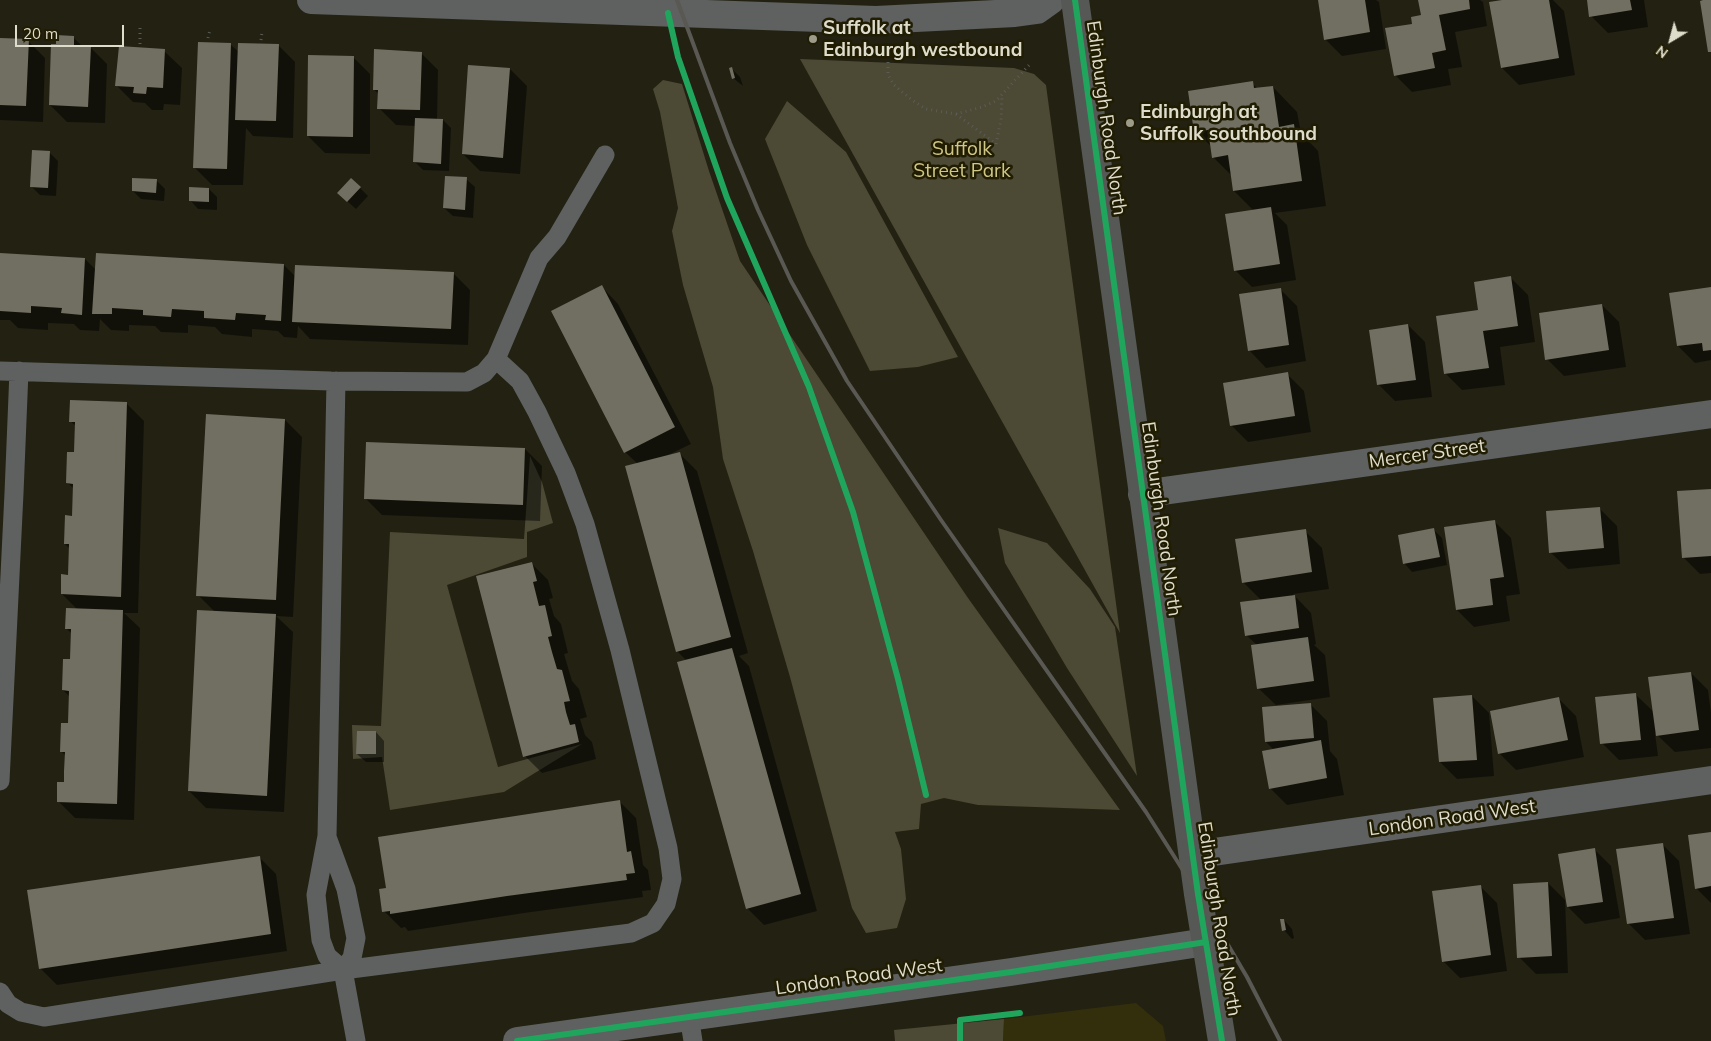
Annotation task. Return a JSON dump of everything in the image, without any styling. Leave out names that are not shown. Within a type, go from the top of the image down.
[{"type":"main road","name":"Edinburgh Road North","points":[[1075,0],[1142,494],[1193,855],[1222,1041]]},
{"type":"street","points":[[311,0],[876,20],[1015,13],[1038,10],[1051,0]]},
{"type":"street","name":"Mercer Street","points":[[1142,494],[1711,414]]},
{"type":"street","name":"London Road West","points":[[1193,855],[1711,780]]},
{"type":"street","name":"London Road West","points":[[517,1041],[691,1029],[1010,972],[1206,942]]},
{"type":"lane","points":[[0,781],[14,493],[9,371],[336,381],[467,382],[484,373],[496,359],[539,258],[556,237],[605,155]]},
{"type":"lane","points":[[0,992],[8,1004],[21,1012],[44,1017],[343,970],[631,933],[653,923],[666,904],[672,879],[668,848],[620,650],[585,524],[566,473],[537,412],[520,381],[496,359]]},
{"type":"lane","points":[[336,381],[327,836],[316,895],[321,940],[327,956],[343,970],[356,1041]]},
{"type":"lane","points":[[327,836],[346,889],[356,938],[352,958],[343,970]]},
{"type":"path","points":[[140,27],[140,44]]},
{"type":"path","points":[[208,38],[210,30]]},
{"type":"path","points":[[261,40],[262,32]]},
{"type":"path","points":[[888,57],[888,75],[894,85],[926,109],[956,114],[987,105],[1002,97],[1030,64]]},
{"type":"path","points":[[956,114],[996,144],[1001,120],[1002,97]]},
{"type":"shaded area","points":[[1136,1003],[1163,1026],[1166,1041],[1003,1041],[1004,1019]]},
{"type":"green space","name":"Suffolk Street Park","points":[[800,59],[1014,68],[1034,74],[1046,85],[1120,633]]},
{"type":"green space","points":[[663,80],[682,84],[740,261],[968,598],[1120,810],[978,805],[944,798],[921,804],[919,829],[895,832],[901,849],[906,899],[897,928],[866,933],[852,908],[790,677],[753,551],[723,459],[713,387],[683,285],[672,231],[678,208],[660,112],[653,89]]},
{"type":"green space","points":[[787,101],[846,152],[958,357],[918,367],[870,371],[807,245],[765,139]]},
{"type":"green space","points":[[530,456],[542,482],[553,523],[527,532],[527,557],[447,585],[498,767],[582,744],[504,792],[390,810],[382,757],[353,759],[352,725],[381,726],[390,532],[524,539]]},
{"type":"green space","points":[[998,528],[1047,543],[1090,589],[1115,627],[1137,776],[1067,668],[1005,563]]},
{"type":"green space","points":[[1004,1019],[1003,1041],[895,1041],[894,1030]]},
{"type":"building","points":[[1318,0],[1365,0],[1370,32],[1324,40]]},
{"type":"building","points":[[1418,0],[1469,0],[1470,9],[1439,15],[1446,50],[1432,53],[1435,68],[1394,76],[1385,28],[1412,24],[1411,17],[1421,15]]},
{"type":"building","points":[[1502,0],[1549,0],[1559,58],[1501,68],[1489,2]]},
{"type":"building","points":[[1587,0],[1630,0],[1632,10],[1589,17]]},
{"type":"building","points":[[1711,0],[1711,52],[1708,52],[1700,1]]},
{"type":"building","points":[[56,35],[74,36],[74,45],[91,46],[88,107],[49,105],[51,44],[56,44]]},
{"type":"building","points":[[0,38],[29,39],[26,106],[0,105]]},
{"type":"building","points":[[198,42],[231,43],[227,169],[193,168]]},
{"type":"building","points":[[238,43],[279,44],[276,121],[235,120]]},
{"type":"building","points":[[119,46],[165,49],[163,88],[147,87],[146,94],[133,93],[134,87],[115,86]]},
{"type":"building","points":[[374,49],[422,52],[420,110],[377,109],[378,90],[373,90]]},
{"type":"building","points":[[308,55],[354,56],[353,137],[307,136]]},
{"type":"building","points":[[468,65],[510,68],[503,158],[462,154]]},
{"type":"building","points":[[732,67],[735,78],[732,79],[729,68]]},
{"type":"building","points":[[1253,81],[1254,88],[1273,86],[1279,127],[1294,124],[1302,181],[1233,191],[1228,155],[1212,158],[1208,130],[1194,132],[1188,91]]},
{"type":"building","points":[[415,118],[443,119],[441,164],[413,162]]},
{"type":"building","points":[[32,150],[50,151],[48,188],[30,187]]},
{"type":"building","points":[[445,176],[467,177],[465,210],[443,208]]},
{"type":"building","points":[[132,178],[157,179],[156,193],[132,191]]},
{"type":"building","points":[[351,178],[361,187],[347,202],[337,193]]},
{"type":"building","points":[[189,187],[209,188],[209,202],[189,201]]},
{"type":"building","points":[[1271,207],[1280,264],[1234,271],[1225,214]]},
{"type":"building","points":[[0,253],[85,258],[82,315],[61,313],[62,308],[31,306],[31,313],[0,311]]},
{"type":"building","points":[[96,253],[284,264],[281,321],[265,320],[266,315],[236,313],[235,320],[204,318],[204,311],[172,309],[171,317],[143,315],[143,310],[112,308],[112,314],[92,314]]},
{"type":"building","points":[[295,265],[454,272],[451,329],[292,322]]},
{"type":"building","points":[[1511,276],[1518,326],[1483,331],[1489,368],[1444,374],[1436,316],[1478,310],[1474,282]]},
{"type":"building","points":[[602,285],[675,427],[624,453],[551,311]]},
{"type":"building","points":[[1711,287],[1711,350],[1703,351],[1702,343],[1677,346],[1669,293]]},
{"type":"building","points":[[1281,288],[1289,345],[1248,351],[1239,294]]},
{"type":"building","points":[[1602,304],[1609,350],[1545,360],[1539,313]]},
{"type":"building","points":[[1408,324],[1416,380],[1377,385],[1369,330]]},
{"type":"building","points":[[1288,372],[1295,416],[1230,426],[1223,383]]},
{"type":"building","points":[[70,400],[127,402],[121,597],[61,594],[61,574],[68,575],[69,544],[64,544],[65,515],[72,516],[73,484],[66,483],[67,452],[74,452],[75,422],[69,422]]},
{"type":"building","points":[[206,414],[285,419],[276,600],[196,596]]},
{"type":"building","points":[[366,442],[525,448],[523,505],[364,499]]},
{"type":"building","points":[[680,452],[731,637],[676,652],[625,466]]},
{"type":"building","points":[[1711,489],[1711,556],[1682,558],[1677,491]]},
{"type":"building","points":[[1600,507],[1604,548],[1549,553],[1546,511]]},
{"type":"building","points":[[1495,520],[1504,577],[1490,579],[1493,605],[1456,610],[1444,527]]},
{"type":"building","points":[[1434,528],[1440,557],[1403,564],[1398,535]]},
{"type":"building","points":[[1306,529],[1312,572],[1242,583],[1235,539]]},
{"type":"building","points":[[532,562],[537,581],[533,582],[539,606],[545,605],[552,636],[548,637],[557,669],[562,670],[570,701],[564,702],[566,712],[570,725],[575,724],[579,742],[523,757],[476,576]]},
{"type":"building","points":[[1295,595],[1299,628],[1245,636],[1240,602]]},
{"type":"building","points":[[66,608],[123,610],[117,804],[57,802],[57,782],[64,782],[65,752],[60,752],[61,723],[68,723],[69,691],[62,690],[63,659],[70,659],[71,629],[65,629]]},
{"type":"building","points":[[197,610],[276,614],[267,796],[188,791]]},
{"type":"building","points":[[1308,637],[1314,681],[1257,689],[1251,645]]},
{"type":"building","points":[[732,648],[801,894],[746,909],[677,662]]},
{"type":"building","points":[[1691,672],[1699,730],[1656,736],[1648,677]]},
{"type":"building","points":[[1636,693],[1641,740],[1600,744],[1595,697]]},
{"type":"building","points":[[1472,695],[1477,760],[1439,762],[1433,698]]},
{"type":"building","points":[[1559,697],[1568,740],[1498,754],[1490,711]]},
{"type":"building","points":[[1311,703],[1314,738],[1265,742],[1262,707]]},
{"type":"building","points":[[357,731],[376,731],[376,754],[356,754]]},
{"type":"building","points":[[1321,740],[1327,778],[1269,789],[1262,751]]},
{"type":"building","points":[[620,800],[627,852],[631,851],[635,873],[626,874],[627,880],[390,914],[390,911],[382,912],[379,889],[386,888],[378,837]]},
{"type":"building","points":[[1711,832],[1711,886],[1695,889],[1688,835]]},
{"type":"building","points":[[1663,843],[1674,918],[1627,924],[1616,849]]},
{"type":"building","points":[[1595,848],[1603,902],[1567,907],[1558,854]]},
{"type":"building","points":[[260,856],[271,934],[39,969],[27,890]]},
{"type":"building","points":[[1548,882],[1552,956],[1517,958],[1513,884]]},
{"type":"building","points":[[1481,885],[1491,955],[1442,962],[1432,891]]},
{"type":"building","points":[[1280,919],[1284,919],[1286,930],[1282,931]]},
{"type":"railway","points":[[677,0],[730,143],[758,210],[791,281],[847,381],[941,520],[1146,812],[1198,894],[1247,977],[1280,1041]]},
{"type":"cycle path","points":[[1075,0],[1198,894],[1222,1041]]},
{"type":"cycle path","points":[[668,13],[678,57],[727,198],[809,387],[853,512],[898,679],[926,795]]},
{"type":"cycle path","points":[[517,1041],[1011,972],[1206,942]]},
{"type":"cycle path","points":[[960,1041],[960,1020],[1020,1013]]},
{"type":"place","name":"Suffolk at Edinburgh westbound","points":[[813,39]]},
{"type":"place","name":"Edinburgh at Suffolk southbound","points":[[1130,123]]}]
